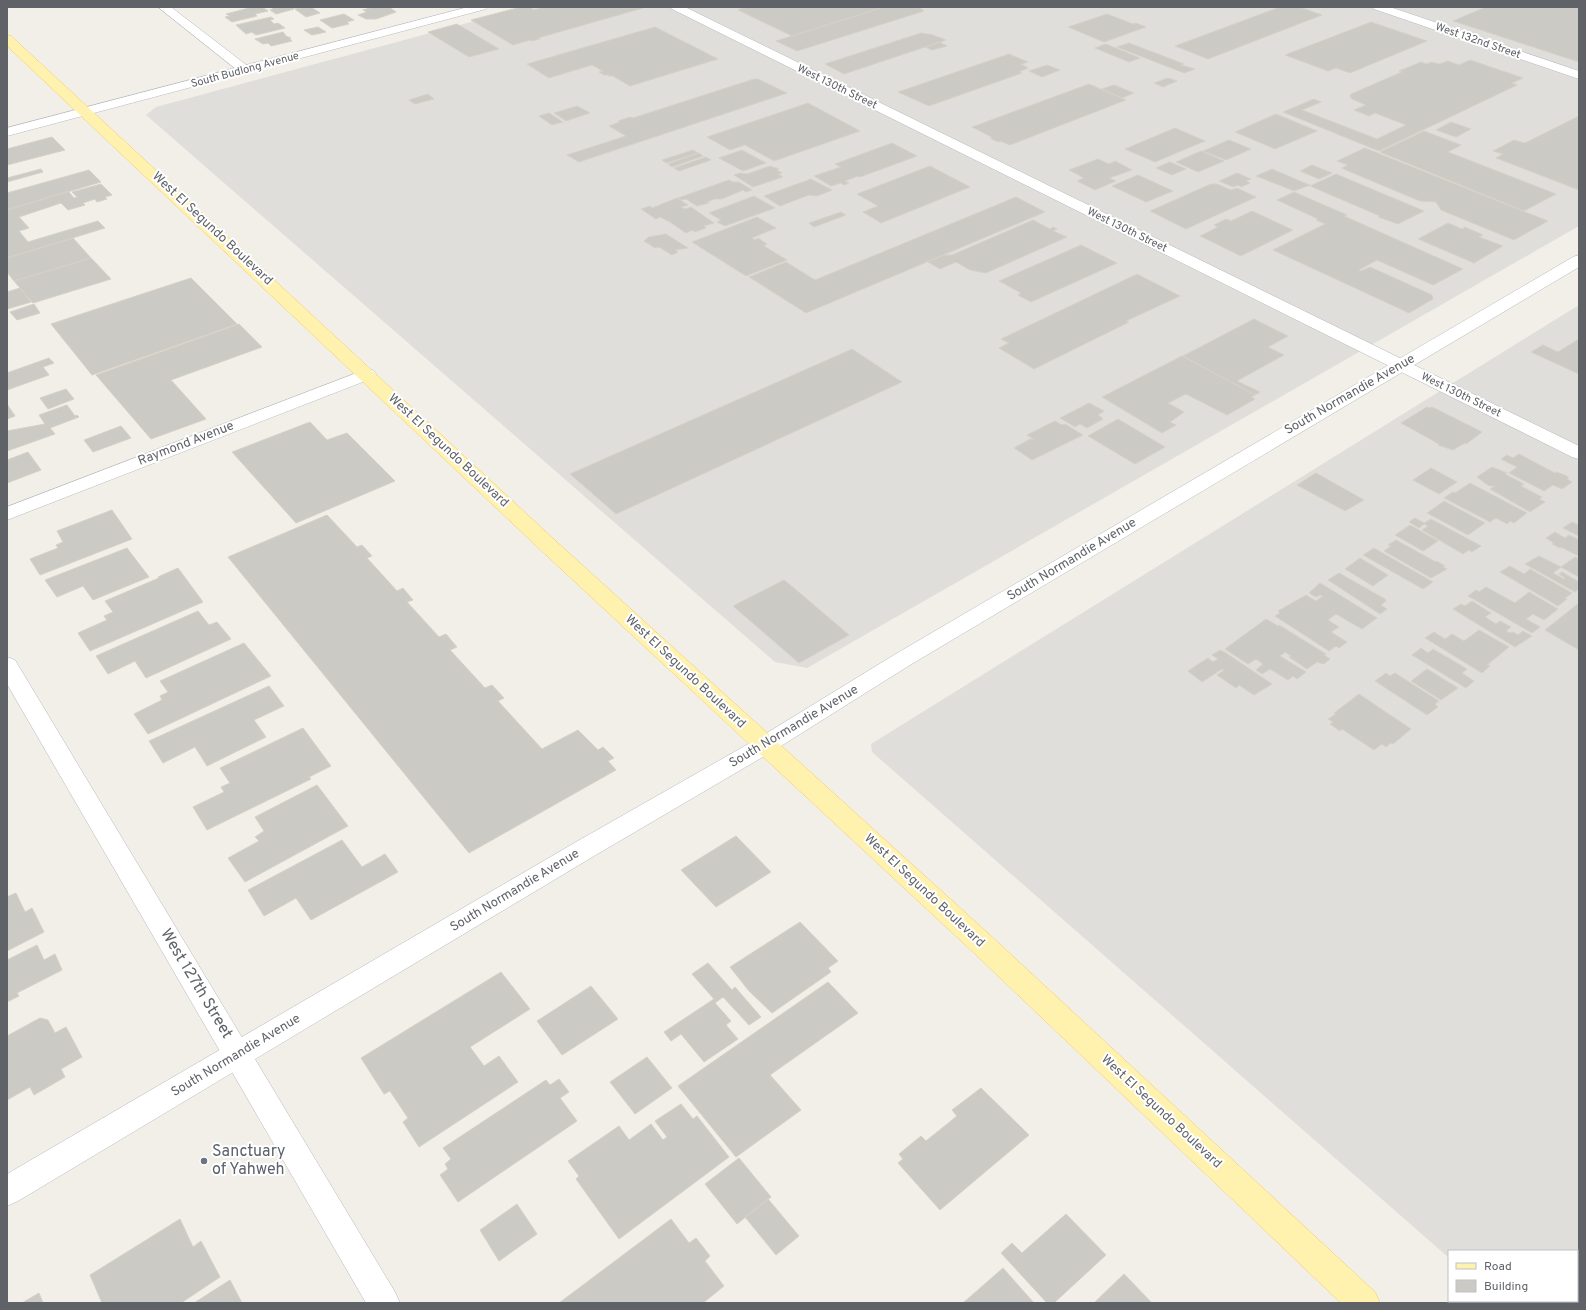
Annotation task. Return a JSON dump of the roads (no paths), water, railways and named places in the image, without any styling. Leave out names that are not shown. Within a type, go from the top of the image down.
[{"type":"main road","name":"West El Segundo Boulevard","points":[[7,39],[765,745],[994,955],[1364,1303]]},
{"type":"street","points":[[164,7],[245,70]]},
{"type":"street","name":"South Budlong Avenue","points":[[7,132],[482,7]]},
{"type":"street","name":"West 130th Street","points":[[676,7],[1400,366],[1579,452]]},
{"type":"street","name":"West 132nd Street","points":[[1378,7],[1579,75]]},
{"type":"street","name":"South Normandie Avenue","points":[[7,1191],[765,745],[902,660],[1579,260]]},
{"type":"street","name":"Raymond Avenue","points":[[7,514],[366,374]]},
{"type":"street","name":"West 127th Street","points":[[7,666],[384,1303]]},
{"type":"place","name":"Sanctuary of Yahweh","points":[[204,1161]]}]
